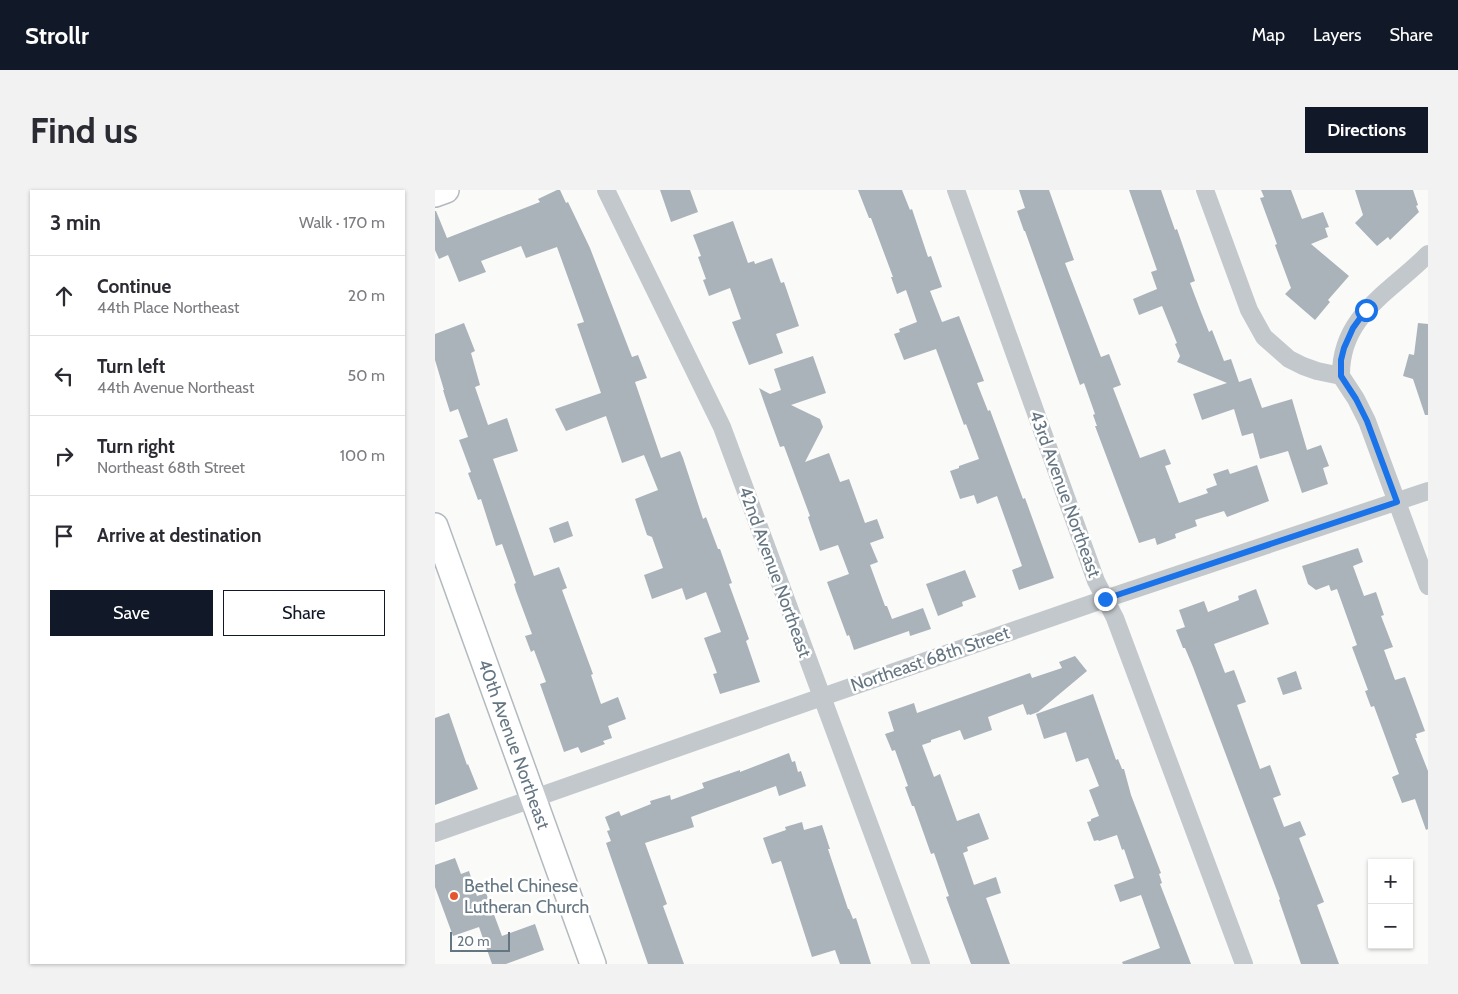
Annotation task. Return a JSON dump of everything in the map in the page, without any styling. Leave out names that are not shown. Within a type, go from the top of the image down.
[{"type":"street","points":[[435,194],[446,190]]},
{"type":"street","name":"42nd Avenue Northeast","points":[[606,190],[722,427],[921,964]]},
{"type":"street","name":"43rd Avenue Northeast","points":[[956,190],[1096,581],[1115,618],[1244,964]]},
{"type":"street","points":[[1205,190],[1249,310],[1263,337],[1289,359],[1303,366],[1341,376]]},
{"type":"street","points":[[1428,254],[1373,303],[1356,324],[1344,348],[1341,360],[1341,376],[1367,421],[1428,586]]},
{"type":"street","name":"Northeast 68th Street","points":[[435,833],[821,696],[1428,491]]},
{"type":"street","name":"40th Avenue Northeast","points":[[435,526],[593,964]]},
{"type":"building","points":[[560,190],[566,203],[568,202],[590,248],[632,357],[638,355],[647,378],[635,382],[661,458],[680,451],[683,458],[703,519],[706,517],[732,583],[729,584],[749,639],[746,641],[760,682],[720,694],[713,674],[717,673],[704,638],[721,632],[706,592],[686,600],[682,588],[652,599],[644,575],[663,568],[652,537],[647,535],[635,499],[658,490],[644,455],[622,463],[606,416],[566,431],[555,409],[601,393],[577,324],[584,322],[557,247],[526,258],[521,246],[481,261],[486,272],[459,282],[448,255],[439,259],[435,250],[435,211],[447,238],[540,202],[538,199]]},
{"type":"building","points":[[660,190],[690,190],[698,212],[671,222]]},
{"type":"building","points":[[858,190],[902,190],[910,210],[912,209],[928,257],[931,256],[942,287],[930,291],[942,322],[959,316],[984,381],[977,383],[988,411],[990,410],[1023,499],[1025,498],[1054,578],[1019,590],[1012,570],[1022,566],[997,496],[977,504],[974,495],[960,499],[950,471],[979,459],[966,424],[964,425],[936,349],[904,360],[894,334],[900,332],[899,329],[917,322],[906,290],[897,294],[891,277],[893,277],[871,218],[869,218]]},
{"type":"building","points":[[1019,190],[1049,190],[1074,260],[1065,263],[1101,357],[1109,354],[1121,385],[1113,388],[1140,458],[1165,449],[1171,464],[1165,466],[1179,503],[1208,493],[1206,489],[1217,485],[1213,474],[1228,469],[1230,474],[1257,465],[1269,501],[1227,517],[1224,511],[1195,520],[1197,526],[1175,534],[1176,538],[1157,545],[1155,538],[1139,543],[1095,426],[1097,426],[1093,415],[1095,414],[1084,383],[1080,385],[1017,211],[1025,208]]},
{"type":"building","points":[[1129,190],[1161,190],[1195,281],[1190,283],[1209,332],[1212,330],[1224,361],[1231,359],[1239,382],[1251,378],[1262,408],[1292,399],[1307,450],[1321,445],[1329,466],[1323,468],[1328,484],[1302,493],[1288,451],[1260,459],[1253,433],[1242,436],[1234,409],[1202,420],[1193,394],[1227,383],[1177,362],[1180,356],[1175,344],[1177,343],[1162,306],[1139,315],[1133,299],[1157,289],[1151,272],[1157,270]]},
{"type":"building","points":[[1261,190],[1291,190],[1302,219],[1323,212],[1329,227],[1325,228],[1328,237],[1311,244],[1349,276],[1328,300],[1330,302],[1315,320],[1285,294],[1291,288],[1260,198],[1264,197]]},
{"type":"building","points":[[1355,190],[1413,190],[1419,212],[1390,240],[1388,237],[1377,246],[1355,223],[1363,215]]},
{"type":"building","points":[[733,221],[748,263],[754,261],[755,264],[772,258],[781,283],[784,282],[799,326],[776,334],[783,353],[749,365],[732,322],[741,319],[730,288],[709,296],[703,280],[706,279],[698,257],[701,256],[693,235]]},
{"type":"building","points":[[464,323],[475,351],[471,353],[480,385],[475,387],[488,425],[507,418],[518,451],[493,459],[534,576],[559,567],[567,588],[562,590],[593,674],[591,675],[601,704],[618,697],[626,719],[608,726],[612,738],[603,741],[605,744],[581,753],[578,747],[564,752],[540,684],[546,682],[534,650],[531,652],[525,636],[532,634],[516,591],[514,584],[516,583],[502,544],[496,546],[481,499],[478,500],[468,473],[471,472],[459,440],[468,437],[458,409],[450,412],[443,390],[435,360],[435,334]]},
{"type":"building","points":[[1418,323],[1428,324],[1428,415],[1425,415],[1413,379],[1403,376],[1409,354],[1414,355]]},
{"type":"building","points":[[813,356],[826,393],[791,405],[820,419],[823,427],[805,462],[829,453],[840,482],[849,479],[865,523],[877,519],[884,538],[870,543],[878,562],[870,565],[885,606],[887,606],[892,619],[923,608],[931,629],[910,636],[909,631],[854,650],[849,635],[847,636],[827,582],[849,574],[838,545],[820,551],[808,517],[810,516],[784,446],[780,447],[759,388],[770,394],[781,390],[774,369]]},
{"type":"building","points":[[568,521],[573,536],[554,543],[549,528]]},
{"type":"building","points":[[1358,548],[1363,562],[1353,566],[1364,596],[1376,592],[1384,615],[1381,616],[1393,647],[1384,650],[1395,680],[1405,677],[1425,731],[1416,734],[1417,738],[1415,738],[1428,771],[1428,829],[1426,830],[1415,799],[1402,803],[1392,777],[1399,774],[1374,706],[1371,707],[1365,691],[1368,690],[1352,647],[1357,645],[1337,589],[1331,591],[1329,585],[1316,590],[1308,584],[1302,566]]},
{"type":"building","points":[[965,570],[976,597],[962,602],[963,606],[938,616],[926,584]]},
{"type":"building","points":[[1256,589],[1269,624],[1214,644],[1225,673],[1234,670],[1246,702],[1237,705],[1260,769],[1270,765],[1281,795],[1273,798],[1284,827],[1300,821],[1306,835],[1299,838],[1324,902],[1317,905],[1339,964],[1301,964],[1280,899],[1193,667],[1176,630],[1185,627],[1179,610],[1204,601],[1208,612],[1239,600],[1238,596]]},
{"type":"building","points":[[1075,656],[1087,671],[1038,712],[1027,715],[1023,704],[988,717],[992,730],[964,740],[960,730],[922,745],[934,777],[940,774],[957,821],[979,813],[989,839],[967,847],[968,851],[963,853],[974,885],[996,877],[1001,893],[986,898],[1010,964],[971,964],[946,897],[949,896],[934,853],[931,854],[914,806],[912,806],[905,787],[908,786],[895,750],[892,751],[885,734],[894,731],[888,712],[914,703],[917,713],[1030,673],[1032,678],[1062,668],[1059,662]]},
{"type":"building","points":[[1296,671],[1302,689],[1283,695],[1277,678]]},
{"type":"building","points":[[1093,694],[1116,760],[1118,759],[1122,769],[1124,769],[1131,795],[1161,873],[1159,874],[1162,883],[1160,884],[1191,964],[1123,964],[1122,962],[1160,948],[1141,895],[1120,902],[1114,885],[1134,878],[1117,835],[1094,841],[1087,822],[1099,816],[1089,790],[1099,786],[1088,758],[1076,762],[1066,732],[1044,739],[1036,714]]},
{"type":"building","points":[[449,713],[467,765],[478,789],[435,805],[435,718]]},
{"type":"building","points":[[789,753],[792,762],[795,761],[798,772],[801,771],[806,786],[779,796],[776,786],[691,817],[694,827],[645,843],[667,904],[663,906],[684,964],[648,964],[606,843],[611,841],[607,831],[610,830],[605,817],[619,811],[621,816],[651,804],[650,801],[670,795],[671,800],[704,788],[702,783],[740,770],[740,772]]},
{"type":"building","points":[[802,822],[804,830],[822,825],[848,909],[853,919],[856,918],[871,964],[840,964],[835,950],[812,957],[781,861],[772,864],[763,838],[786,830],[785,827]]},
{"type":"building","points":[[455,858],[461,874],[469,871],[477,896],[486,893],[502,936],[535,924],[544,950],[506,964],[492,964],[479,927],[453,936],[435,887],[435,865]]},
{"type":"place","name":"Bethel Chinese Lutheran Church","points":[[454,896]]},
{"type":"route","points":[[1105,599],[1397,502],[1367,421],[1341,376],[1341,360],[1344,348],[1353,328],[1366,310]]}]
